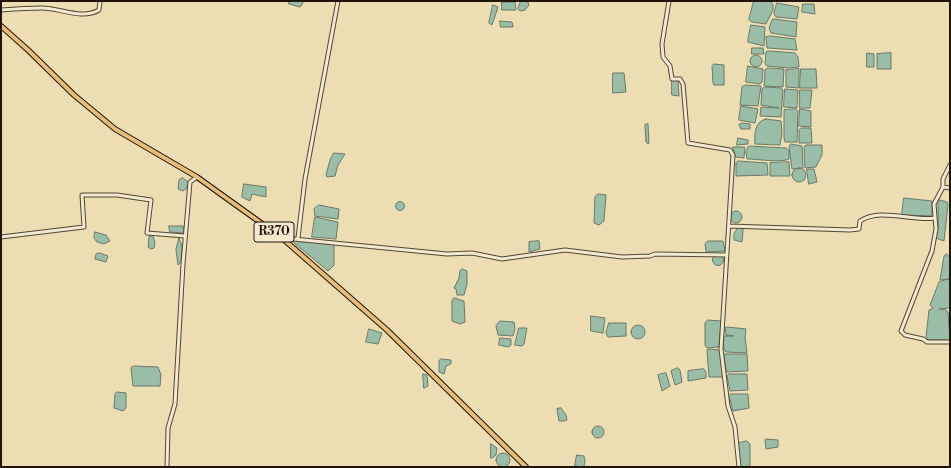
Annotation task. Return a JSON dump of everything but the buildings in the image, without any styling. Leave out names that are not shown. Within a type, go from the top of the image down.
[{"type":"main road","name":"R370","points":[[1,26],[74,95],[115,129],[197,177],[282,238],[387,330],[526,467]]},
{"type":"street","points":[[1,10],[43,8],[82,14],[93,14],[99,10],[100,1]]},
{"type":"street","points":[[298,238],[305,179],[338,1]]},
{"type":"street","points":[[669,1],[662,44],[663,57],[670,66],[672,78],[680,79],[683,84],[688,143],[730,150],[734,155],[721,349],[728,406],[735,427],[739,467]]},
{"type":"street","points":[[950,165],[942,179],[944,187],[934,204],[936,229],[932,251],[920,287],[901,330],[905,335],[922,339],[927,342],[950,342]]},
{"type":"street","points":[[167,467],[168,428],[175,404],[185,236],[190,182],[197,177]]},
{"type":"street","points":[[944,187],[950,188]]},
{"type":"street","points":[[1,237],[84,227],[82,195],[117,195],[151,200],[147,233],[185,236]]},
{"type":"street","points":[[729,226],[850,230],[859,229],[860,221],[871,216],[925,219],[935,218]]},
{"type":"street","points":[[282,238],[298,238],[447,254],[472,253],[502,259],[565,250],[622,257],[650,256],[655,254],[728,255]]},
{"type":"shaded area","points":[[289,1],[302,1],[303,3],[300,7],[289,4]]},
{"type":"shaded area","points":[[521,1],[528,2],[529,5],[525,10],[520,11],[518,9]]},
{"type":"shaded area","points":[[754,1],[770,1],[773,4],[773,10],[766,24],[752,22],[749,20]]},
{"type":"shaded area","points":[[502,2],[515,2],[516,10],[502,10]]},
{"type":"shaded area","points":[[777,3],[799,7],[797,19],[776,17],[774,14]]},
{"type":"shaded area","points":[[803,4],[814,4],[815,14],[802,12]]},
{"type":"shaded area","points":[[493,5],[498,7],[492,25],[489,23]]},
{"type":"shaded area","points":[[772,20],[797,22],[796,37],[771,33],[769,28]]},
{"type":"shaded area","points":[[500,21],[512,22],[513,27],[501,27]]},
{"type":"shaded area","points":[[751,25],[765,27],[764,46],[748,42]]},
{"type":"shaded area","points":[[771,36],[795,39],[797,50],[767,48],[766,37]]},
{"type":"shaded area","points":[[752,48],[763,48],[764,54],[752,54]]},
{"type":"shaded area","points":[[766,52],[795,53],[798,57],[799,67],[789,68],[767,66],[765,64]]},
{"type":"shaded area","points":[[867,53],[874,54],[874,67],[867,67]]},
{"type":"shaded area","points":[[891,53],[891,69],[877,69],[877,54]]},
{"type":"shaded area","points":[[756,55],[760,57],[762,61],[760,65],[756,67],[752,65],[750,61],[752,57]]},
{"type":"shaded area","points":[[714,64],[724,65],[724,85],[714,85],[713,83],[712,66]]},
{"type":"shaded area","points":[[748,66],[763,69],[762,82],[760,84],[746,82]]},
{"type":"shaded area","points":[[768,68],[784,69],[783,87],[764,86],[765,70]]},
{"type":"shaded area","points":[[799,69],[799,88],[786,87],[786,70]]},
{"type":"shaded area","points":[[801,69],[816,69],[817,88],[800,88]]},
{"type":"shaded area","points":[[613,73],[624,73],[626,92],[613,93]]},
{"type":"shaded area","points":[[672,80],[678,80],[679,96],[672,95]]},
{"type":"shaded area","points":[[746,85],[761,86],[758,106],[740,105],[742,87]]},
{"type":"shaded area","points":[[765,87],[781,88],[783,90],[781,117],[760,116],[761,107],[779,108],[761,105],[762,89]]},
{"type":"shaded area","points":[[785,89],[798,90],[797,108],[784,107]]},
{"type":"shaded area","points":[[800,90],[812,90],[810,108],[800,108]]},
{"type":"shaded area","points":[[741,106],[758,109],[755,123],[739,120]]},
{"type":"shaded area","points":[[796,109],[798,111],[797,142],[785,142],[784,110]]},
{"type":"shaded area","points":[[800,109],[811,111],[811,127],[799,126]]},
{"type":"shaded area","points":[[766,119],[781,121],[782,134],[780,145],[755,144],[755,132],[757,125],[762,120]]},
{"type":"shaded area","points":[[742,123],[750,124],[750,129],[741,129],[739,125]]},
{"type":"shaded area","points":[[648,124],[648,144],[646,142],[645,125]]},
{"type":"shaded area","points":[[801,128],[811,128],[812,143],[799,143],[799,130]]},
{"type":"shaded area","points":[[738,138],[748,140],[748,144],[737,145]]},
{"type":"shaded area","points":[[791,144],[802,146],[803,168],[792,169],[789,147]]},
{"type":"shaded area","points":[[806,145],[822,145],[822,155],[816,167],[805,168],[804,148]]},
{"type":"shaded area","points":[[749,146],[786,148],[789,151],[789,159],[775,161],[747,159],[746,152]]},
{"type":"shaded area","points":[[733,147],[745,147],[744,158],[736,157]]},
{"type":"shaded area","points":[[334,153],[345,154],[338,165],[335,176],[327,177],[326,175],[330,160]]},
{"type":"shaded area","points":[[738,161],[767,163],[768,175],[736,176],[736,163]]},
{"type":"shaded area","points":[[789,162],[790,176],[770,176],[770,163]]},
{"type":"shaded area","points":[[799,168],[804,170],[806,175],[804,180],[799,182],[794,180],[792,175],[794,170]]},
{"type":"shaded area","points":[[807,169],[814,169],[817,182],[809,184]]},
{"type":"shaded area","points":[[183,178],[188,182],[187,188],[183,191],[178,189],[179,180]]},
{"type":"shaded area","points":[[244,184],[266,187],[266,197],[252,194],[250,201],[242,197]]},
{"type":"shaded area","points":[[598,194],[606,195],[604,221],[599,225],[594,223],[595,197]]},
{"type":"shaded area","points":[[904,198],[932,201],[932,216],[902,215]]},
{"type":"shaded area","points":[[940,200],[947,202],[948,204],[944,241],[936,238],[938,228],[938,203]]},
{"type":"shaded area","points":[[398,202],[402,202],[404,206],[402,210],[398,210],[396,208],[396,204]]},
{"type":"shaded area","points":[[319,205],[339,209],[338,219],[315,216],[314,209]]},
{"type":"shaded area","points":[[738,211],[741,212],[741,222],[734,223],[731,222],[730,215],[731,212]]},
{"type":"shaded area","points":[[315,217],[338,222],[336,239],[312,237]]},
{"type":"shaded area","points":[[169,226],[183,226],[184,233],[170,232]]},
{"type":"shaded area","points":[[738,228],[743,228],[742,242],[734,240],[734,234]]},
{"type":"shaded area","points":[[95,232],[106,235],[110,241],[104,244],[97,242],[94,238]]},
{"type":"shaded area","points":[[153,236],[155,243],[154,248],[151,249],[148,247],[149,237]]},
{"type":"shaded area","points":[[179,238],[182,246],[181,262],[178,265],[176,250]]},
{"type":"shaded area","points":[[294,240],[334,244],[334,265],[328,271],[294,243]]},
{"type":"shaded area","points":[[539,241],[540,249],[529,252],[529,242]]},
{"type":"shaded area","points":[[708,241],[723,241],[725,251],[706,252],[705,244]]},
{"type":"shaded area","points":[[100,253],[108,256],[106,262],[95,259],[96,254]]},
{"type":"shaded area","points":[[718,254],[722,256],[724,260],[722,264],[718,266],[714,264],[712,260],[714,256]]},
{"type":"shaded area","points":[[947,254],[950,258],[950,279],[940,280],[944,256]]},
{"type":"shaded area","points":[[462,269],[467,271],[467,284],[464,295],[457,295],[456,289],[454,288]]},
{"type":"shaded area","points":[[950,279],[950,308],[939,309],[946,310],[948,312],[950,340],[928,340],[926,337],[929,310],[933,308],[930,305],[939,282]]},
{"type":"shaded area","points":[[454,298],[464,301],[465,322],[460,324],[452,321],[452,301]]},
{"type":"shaded area","points":[[591,316],[605,318],[603,333],[591,331]]},
{"type":"shaded area","points":[[708,320],[721,321],[719,347],[707,348],[705,345],[705,323]]},
{"type":"shaded area","points":[[500,321],[514,322],[515,329],[513,336],[498,335],[496,326]]},
{"type":"shaded area","points":[[609,323],[626,323],[626,336],[608,337],[606,333]]},
{"type":"shaded area","points":[[635,325],[641,325],[645,329],[645,335],[641,339],[635,339],[631,335],[631,329]]},
{"type":"shaded area","points":[[519,328],[527,328],[524,344],[522,346],[515,345]]},
{"type":"shaded area","points":[[725,328],[746,329],[745,337],[747,353],[726,352],[724,350],[723,336],[734,336],[726,335]]},
{"type":"shaded area","points":[[369,329],[382,333],[378,344],[366,342]]},
{"type":"shaded area","points":[[500,338],[511,339],[511,345],[508,347],[499,345]]},
{"type":"shaded area","points":[[707,350],[720,350],[723,377],[709,377]]},
{"type":"shaded area","points":[[724,354],[747,354],[748,371],[727,372]]},
{"type":"shaded area","points":[[441,359],[451,360],[451,364],[446,366],[444,374],[439,372],[439,361]]},
{"type":"shaded area","points":[[134,366],[158,367],[161,375],[160,386],[133,386],[131,368]]},
{"type":"shaded area","points":[[678,368],[680,370],[682,382],[675,385],[671,371]]},
{"type":"shaded area","points":[[704,369],[706,372],[706,378],[688,381],[688,371]]},
{"type":"shaded area","points":[[666,373],[670,386],[662,391],[658,375]]},
{"type":"shaded area","points":[[423,374],[427,375],[428,386],[424,388]]},
{"type":"shaded area","points":[[729,374],[747,374],[748,390],[730,391],[727,376]]},
{"type":"shaded area","points":[[117,392],[126,393],[126,408],[123,411],[114,408],[115,394]]},
{"type":"shaded area","points":[[731,394],[748,394],[749,408],[733,411],[729,396]]},
{"type":"shaded area","points":[[561,408],[566,415],[567,420],[559,421],[557,409]]},
{"type":"shaded area","points":[[596,426],[600,426],[604,432],[600,438],[596,438],[592,434],[592,430]]},
{"type":"shaded area","points":[[766,439],[778,440],[778,447],[766,449]]},
{"type":"shaded area","points":[[747,441],[750,444],[750,466],[740,467],[738,446],[739,443]]},
{"type":"shaded area","points":[[491,444],[497,448],[496,455],[492,458],[491,458]]},
{"type":"shaded area","points":[[503,453],[508,455],[510,460],[508,465],[503,467],[498,465],[496,460],[498,455]]},
{"type":"shaded area","points":[[577,455],[584,456],[584,467],[575,466]]}]
